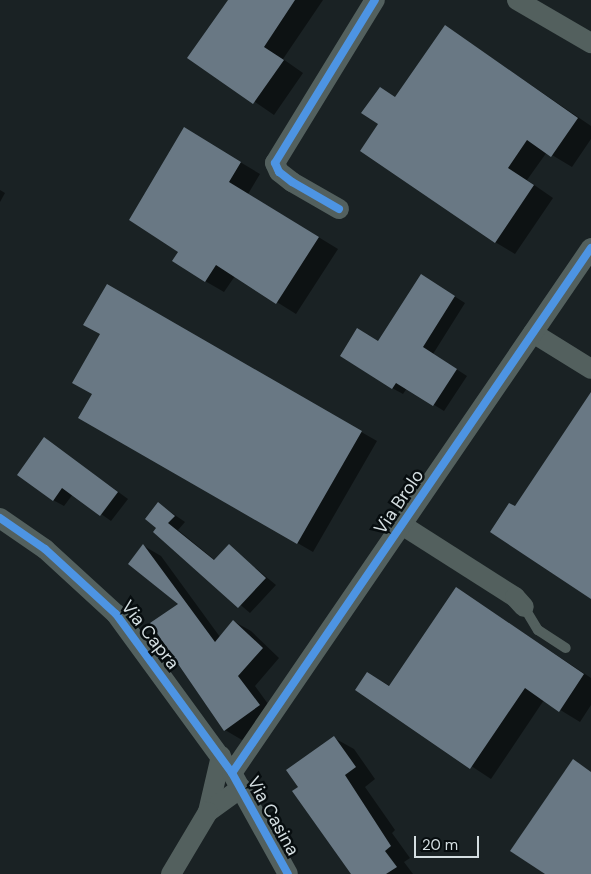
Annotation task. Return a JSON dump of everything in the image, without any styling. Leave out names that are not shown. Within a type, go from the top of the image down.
[{"type":"street","points":[[339,209],[292,182],[279,172],[274,163],[375,0]]},
{"type":"street","points":[[517,0],[591,44]]},
{"type":"street","name":"Via Brolo","points":[[171,874],[231,772],[591,248]]},
{"type":"street","points":[[534,333],[591,369]]},
{"type":"street","name":"Via Capra","points":[[0,518],[45,549],[116,614],[231,772]]},
{"type":"street","name":"Via Brolo","points":[[402,525],[515,597],[524,607]]},
{"type":"street","name":"Via Brolo","points":[[208,812],[231,772]]},
{"type":"street","name":"Via Casina","points":[[231,772],[288,874]]},
{"type":"lane","points":[[524,607],[538,630],[566,648]]},
{"type":"building","points":[[228,0],[295,0],[264,47],[284,60],[253,104],[187,58]]},
{"type":"building","points":[[445,25],[578,118],[551,157],[527,140],[508,168],[534,185],[495,243],[360,151],[378,124],[361,113],[380,87],[395,97]]},
{"type":"building","points":[[184,127],[241,162],[229,182],[319,237],[276,304],[216,265],[205,282],[172,261],[178,252],[129,220]]},
{"type":"building","points":[[421,274],[455,296],[423,347],[457,369],[433,406],[396,383],[392,389],[340,356],[357,328],[378,341]]},
{"type":"building","points":[[107,284],[362,431],[297,544],[78,418],[92,394],[72,383],[100,334],[83,325]]},
{"type":"building","points":[[591,392],[591,599],[490,532],[509,503],[515,506]]},
{"type":"building","points":[[44,437],[118,492],[100,516],[62,488],[53,501],[17,475]]},
{"type":"building","points":[[158,502],[175,516],[168,523],[214,560],[229,544],[266,578],[238,608],[153,532],[156,528],[145,519]]},
{"type":"building","points":[[143,544],[215,642],[233,620],[263,648],[238,676],[260,705],[224,731],[150,623],[178,604],[128,564]]},
{"type":"building","points":[[456,587],[584,674],[559,712],[525,688],[470,769],[355,690],[367,672],[389,686]]},
{"type":"building","points":[[334,736],[356,767],[345,775],[391,846],[385,851],[397,867],[386,874],[351,874],[292,791],[298,787],[286,770]]},
{"type":"building","points":[[573,759],[591,772],[591,874],[545,874],[510,851]]},
{"type":"cycle path","points":[[339,209],[292,182],[279,172],[275,163],[375,0]]},
{"type":"cycle path","points":[[232,773],[591,248]]},
{"type":"cycle path","points":[[0,518],[45,549],[116,614],[232,773],[288,874]]}]
